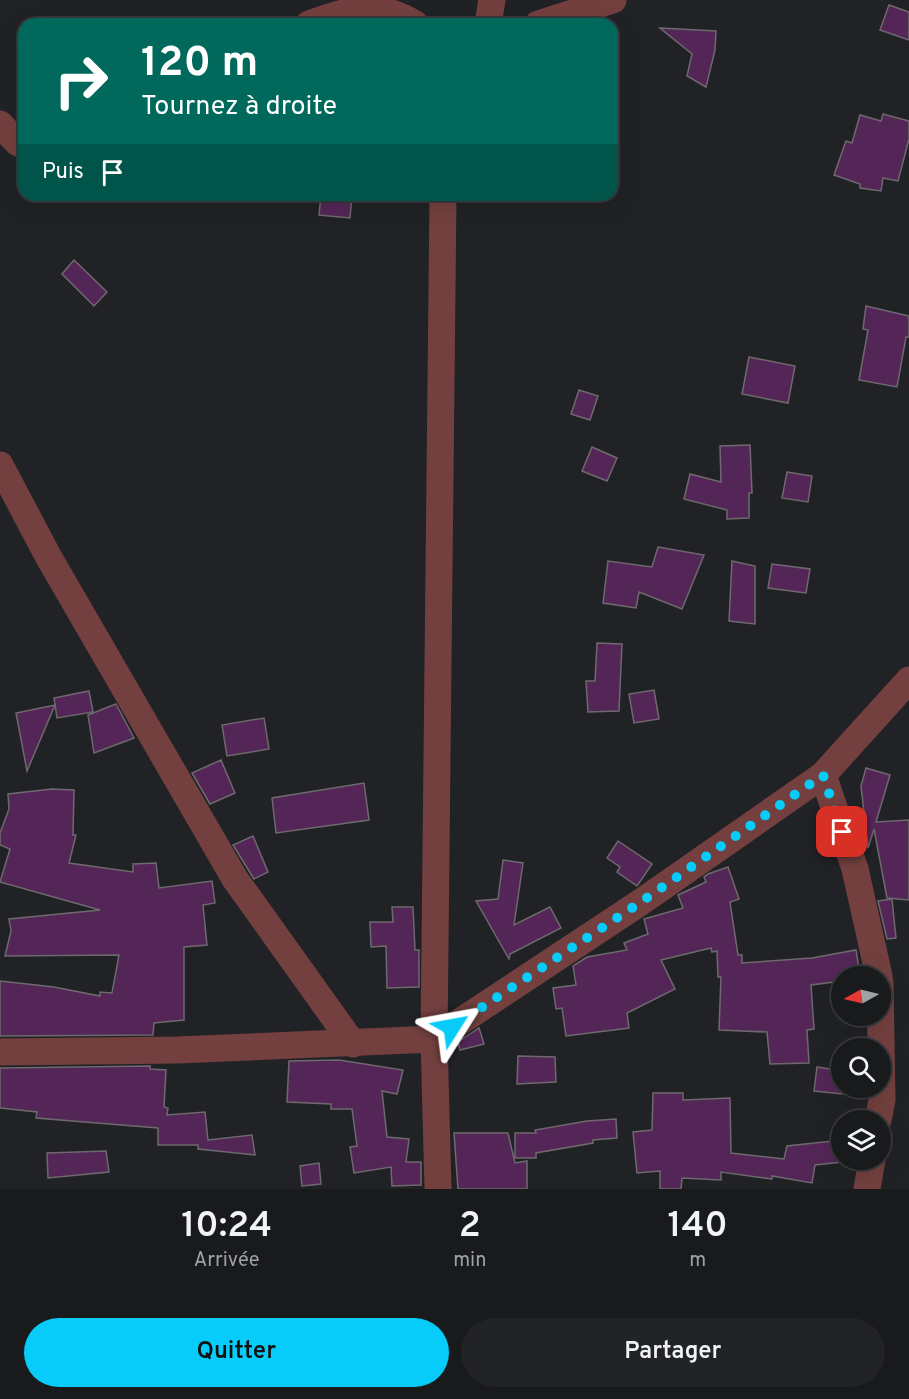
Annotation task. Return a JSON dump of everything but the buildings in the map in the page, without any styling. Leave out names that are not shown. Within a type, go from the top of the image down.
[{"type":"street","points":[[489,18],[492,0]]},
{"type":"street","points":[[557,18],[613,0]]},
{"type":"street","points":[[325,18],[351,8],[397,12],[406,18]]},
{"type":"street","points":[[0,124],[18,143]]},
{"type":"street","points":[[438,1189],[434,1039],[443,201]]},
{"type":"street","points":[[0,465],[48,556],[235,879],[353,1044]]},
{"type":"street","points":[[0,1052],[353,1044],[434,1039],[641,902],[823,775],[909,680]]},
{"type":"street","points":[[823,775],[855,869],[877,966]]},
{"type":"street","points":[[880,1110],[882,1100],[881,1026]]},
{"type":"street","points":[[867,1189],[870,1170]]},
{"type":"route","points":[[452,1027],[641,902],[823,775],[842,832]]}]
